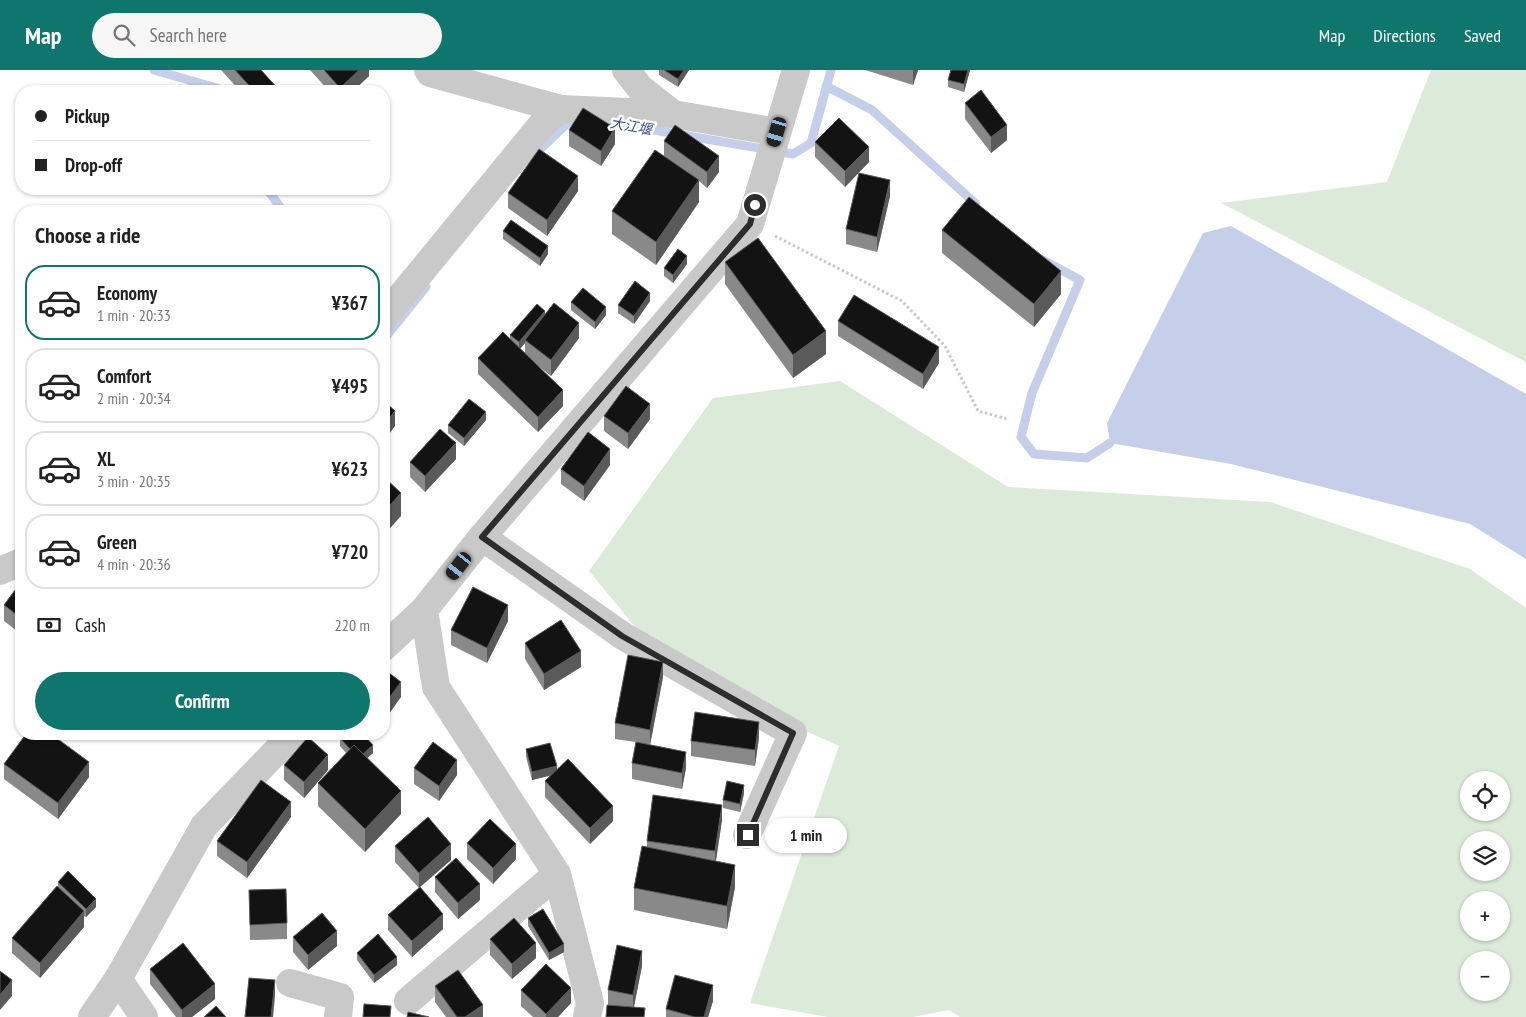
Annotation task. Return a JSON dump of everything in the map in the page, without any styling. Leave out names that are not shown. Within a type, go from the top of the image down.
[{"type":"street","points":[[428,70],[430,73],[561,109],[673,114],[777,132]]},
{"type":"street","points":[[626,70],[640,88],[673,114]]},
{"type":"street","points":[[390,641],[424,610],[482,537],[750,224],[796,70]]},
{"type":"street","points":[[390,310],[544,122],[561,109]]},
{"type":"street","points":[[482,537],[622,636],[793,733],[748,835]]},
{"type":"street","points":[[0,571],[15,565]]},
{"type":"street","points":[[424,610],[436,687],[557,874],[590,1003],[587,1017]]},
{"type":"street","points":[[92,1017],[118,979],[204,826],[287,740]]},
{"type":"street","points":[[408,1001],[557,874]]},
{"type":"street","points":[[118,979],[144,1017]]},
{"type":"street","points":[[290,983],[340,997],[338,1017]]},
{"type":"path","points":[[750,224],[902,301],[945,346],[978,410],[1007,419]]},
{"type":"green space","points":[[1431,70],[1526,70],[1526,362],[1221,203],[1387,182]]},
{"type":"green space","points":[[840,381],[1008,487],[1270,502],[1470,569],[1526,608],[1526,1017],[960,1017],[949,1010],[913,1017],[828,1017],[750,1003],[839,746],[670,669],[589,571],[713,398]]},
{"type":"water","points":[[1231,226],[1526,394],[1526,559],[1470,524],[1231,464],[1110,443],[1107,423],[1203,233]]},
{"type":"building","points":[[235,70],[261,70],[275,85],[249,85]]},
{"type":"building","points":[[324,70],[359,70],[343,85],[337,85]]},
{"type":"building","points":[[664,70],[684,70],[678,79]]},
{"type":"building","points":[[951,70],[968,70],[964,84],[948,80]]},
{"type":"building","points":[[981,90],[1007,125],[991,137],[965,103]]},
{"type":"building","points":[[583,108],[615,128],[601,151],[569,130]]},
{"type":"building","points":[[839,118],[869,147],[845,171],[815,142]]},
{"type":"building","points":[[675,125],[719,156],[707,172],[664,141]]},
{"type":"building","points":[[539,149],[578,176],[547,220],[508,193]]},
{"type":"building","points":[[655,150],[699,180],[656,242],[612,211]]},
{"type":"building","points":[[859,173],[890,180],[877,237],[846,229]]},
{"type":"building","points":[[969,197],[1061,271],[1034,304],[942,230]]},
{"type":"building","points":[[511,220],[548,246],[540,258],[503,231]]},
{"type":"building","points":[[758,238],[826,331],[793,355],[725,262]]},
{"type":"building","points":[[678,249],[687,256],[673,275],[664,268]]},
{"type":"building","points":[[635,281],[650,293],[634,316],[618,305]]},
{"type":"building","points":[[583,288],[606,307],[595,322],[571,302]]},
{"type":"building","points":[[854,295],[939,347],[923,374],[838,321]]},
{"type":"building","points":[[554,303],[579,323],[551,360],[525,340]]},
{"type":"building","points":[[537,304],[545,311],[519,342],[510,335]]},
{"type":"building","points":[[503,332],[563,390],[538,417],[478,358]]},
{"type":"building","points":[[626,386],[650,404],[628,433],[604,416]]},
{"type":"building","points":[[469,399],[486,412],[464,438],[448,425]]},
{"type":"building","points":[[390,406],[395,411],[390,417]]},
{"type":"building","points":[[440,429],[456,443],[425,476],[410,462]]},
{"type":"building","points":[[588,432],[610,449],[584,486],[561,469]]},
{"type":"building","points":[[390,483],[401,493],[390,505]]},
{"type":"building","points":[[473,587],[508,605],[487,648],[451,630]]},
{"type":"building","points":[[15,590],[15,613],[4,605]]},
{"type":"building","points":[[561,620],[581,651],[544,674],[525,643]]},
{"type":"building","points":[[628,655],[663,662],[650,730],[615,723]]},
{"type":"building","points":[[390,674],[401,682],[390,697]]},
{"type":"building","points":[[695,712],[759,722],[755,750],[691,741]]},
{"type":"building","points":[[22,740],[59,740],[89,762],[58,803],[4,764]]},
{"type":"building","points":[[305,740],[311,740],[328,755],[304,782],[284,765]]},
{"type":"building","points":[[342,740],[368,740],[373,745],[363,754],[354,745],[350,749]]},
{"type":"building","points":[[433,742],[457,760],[439,786],[414,768]]},
{"type":"building","points":[[636,742],[686,752],[682,773],[632,763]]},
{"type":"building","points":[[550,743],[557,766],[532,772],[526,749]]},
{"type":"building","points":[[354,745],[401,791],[365,829],[318,783]]},
{"type":"building","points":[[568,759],[613,806],[590,828],[545,781]]},
{"type":"building","points":[[261,780],[291,802],[247,862],[217,841]]},
{"type":"building","points":[[727,781],[744,785],[740,804],[723,800]]},
{"type":"building","points":[[653,795],[722,805],[715,851],[647,841]]},
{"type":"building","points":[[428,817],[451,844],[419,873],[395,846]]},
{"type":"building","points":[[490,819],[516,844],[493,868],[467,843]]},
{"type":"building","points":[[642,846],[735,865],[727,906],[634,888]]},
{"type":"building","points":[[456,858],[480,884],[458,903],[435,877]]},
{"type":"building","points":[[68,871],[96,899],[86,909],[58,882]]},
{"type":"building","points":[[57,886],[84,911],[40,963],[12,938]]},
{"type":"building","points":[[420,887],[443,914],[412,941],[388,915]]},
{"type":"building","points":[[286,889],[287,923],[250,925],[249,890]]},
{"type":"building","points":[[543,909],[564,944],[549,953],[528,918]]},
{"type":"building","points":[[322,913],[337,931],[308,955],[293,937]]},
{"type":"building","points":[[514,918],[536,943],[512,964],[490,939]]},
{"type":"building","points":[[378,934],[397,957],[374,975],[357,953]]},
{"type":"building","points":[[183,943],[215,984],[182,1010],[150,969]]},
{"type":"building","points":[[617,945],[642,951],[633,995],[608,990]]},
{"type":"building","points":[[546,964],[571,988],[546,1014],[521,990]]},
{"type":"building","points":[[458,970],[483,1005],[465,1017],[457,1017],[435,986]]},
{"type":"building","points":[[0,971],[12,980],[0,995]]},
{"type":"building","points":[[675,975],[713,985],[704,1017],[695,1017],[666,1009]]},
{"type":"building","points":[[249,978],[275,980],[271,1017],[245,1017]]},
{"type":"building","points":[[364,1004],[391,1006],[390,1017],[363,1017]]},
{"type":"building","points":[[607,1005],[645,1008],[644,1017],[606,1017]]},
{"type":"building","points":[[216,1006],[226,1017],[204,1017]]},
{"type":"building","points":[[408,1012],[429,1017],[407,1017]]},
{"type":"waterway","points":[[154,70],[206,85]]},
{"type":"waterway","name":"大江堰","points":[[619,124],[793,154],[811,143],[831,70]]},
{"type":"waterway","points":[[826,86],[872,110],[976,204]]},
{"type":"waterway","name":"大江堰","points":[[532,157],[575,116]]},
{"type":"waterway","points":[[271,195],[279,205]]},
{"type":"waterway","points":[[1043,260],[1080,280],[1032,393],[1021,437],[1034,454],[1087,458],[1110,443]]},
{"type":"waterway","name":"大江堰","points":[[390,332],[426,287]]},
{"type":"route","points":[[748,835],[793,733],[622,636],[482,537],[750,224],[755,205]]}]
